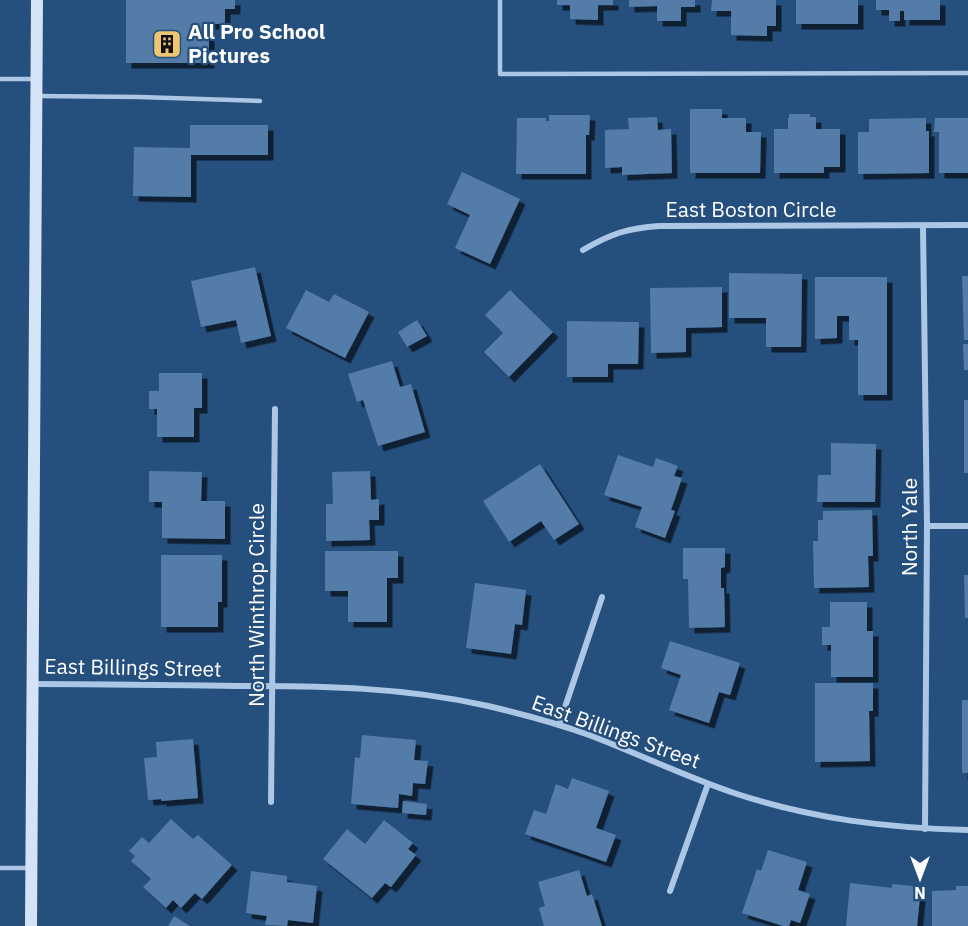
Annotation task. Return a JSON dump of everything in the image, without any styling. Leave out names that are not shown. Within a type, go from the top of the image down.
[{"type":"main road","points":[[31,926],[37,0]]},
{"type":"street","name":"East Boston Circle","points":[[583,250],[601,239],[639,228],[968,225]]},
{"type":"street","name":"North Yale","points":[[923,226],[927,526],[925,829]]},
{"type":"street","name":"North Winthrop Circle","points":[[271,802],[275,409]]},
{"type":"street","points":[[927,526],[968,526]]},
{"type":"street","points":[[559,725],[602,597]]},
{"type":"street","name":"East Billings Street","points":[[33,684],[358,688],[446,697],[498,708],[590,735],[708,784],[777,806],[828,818],[892,827],[968,830]]},
{"type":"street","points":[[670,891],[708,784]]},
{"type":"lane","points":[[500,0],[500,74],[968,73]]},
{"type":"lane","points":[[0,79],[36,79]]},
{"type":"lane","points":[[36,96],[260,101]]},
{"type":"lane","points":[[0,868],[32,868]]},
{"type":"building","name":"All Pro School Pictures","points":[[126,0],[235,0],[235,9],[225,9],[225,24],[209,24],[209,63],[126,63]]},
{"type":"building","points":[[557,0],[613,0],[613,5],[598,5],[598,20],[570,19],[570,5],[557,5]]},
{"type":"building","points":[[629,0],[695,0],[695,7],[681,7],[681,21],[657,21],[657,6],[629,7]]},
{"type":"building","points":[[712,0],[776,0],[776,26],[767,26],[767,36],[731,35],[731,11],[711,11]]},
{"type":"building","points":[[796,0],[858,0],[858,24],[796,24]]},
{"type":"building","points":[[876,0],[940,0],[940,20],[904,20],[904,11],[900,11],[900,21],[889,21],[889,10],[876,10]]},
{"type":"building","points":[[690,109],[722,109],[722,118],[746,118],[746,132],[761,132],[760,173],[690,173]]},
{"type":"building","points":[[789,114],[810,114],[810,117],[816,117],[816,129],[840,129],[840,167],[824,167],[824,173],[774,173],[774,129],[788,129]]},
{"type":"building","points":[[549,115],[590,115],[589,135],[586,135],[586,174],[516,174],[517,118],[546,118],[546,121],[549,121]]},
{"type":"building","points":[[657,117],[658,130],[671,129],[672,173],[622,175],[622,167],[605,168],[605,130],[629,129],[628,118]]},
{"type":"building","points":[[926,118],[926,131],[929,131],[929,173],[858,174],[858,132],[869,132],[869,119]]},
{"type":"building","points":[[935,118],[968,118],[968,173],[939,173],[939,132],[934,132]]},
{"type":"building","points":[[190,125],[268,125],[268,155],[191,155],[191,197],[133,196],[134,147],[190,148]]},
{"type":"building","points":[[462,172],[520,199],[490,264],[455,248],[470,215],[447,204]]},
{"type":"building","points":[[255,267],[271,336],[241,343],[236,320],[201,327],[191,281]]},
{"type":"building","points":[[729,273],[802,274],[801,347],[766,347],[766,318],[729,318]]},
{"type":"building","points":[[962,276],[968,276],[968,340],[964,340]]},
{"type":"building","points":[[815,277],[887,277],[887,395],[858,395],[858,340],[849,340],[849,316],[837,316],[837,338],[815,339]]},
{"type":"building","points":[[722,287],[722,327],[686,328],[686,352],[651,353],[650,288]]},
{"type":"building","points":[[306,290],[329,302],[334,294],[369,312],[345,358],[286,328]]},
{"type":"building","points":[[510,290],[553,332],[509,377],[484,352],[503,333],[485,315]]},
{"type":"building","points":[[417,320],[427,336],[407,347],[398,332]]},
{"type":"building","points":[[567,321],[639,322],[638,364],[608,364],[608,377],[567,377]]},
{"type":"building","points":[[963,344],[968,344],[968,370],[964,370]]},
{"type":"building","points":[[392,361],[400,387],[411,384],[425,432],[378,446],[363,400],[357,402],[348,374]]},
{"type":"building","points":[[159,373],[202,373],[202,408],[194,408],[194,437],[157,437],[157,409],[149,409],[149,391],[159,391]]},
{"type":"building","points":[[964,400],[968,400],[968,473],[964,473]]},
{"type":"building","points":[[831,443],[876,444],[875,502],[817,502],[818,475],[831,475]]},
{"type":"building","points":[[618,455],[653,467],[656,458],[678,466],[674,476],[682,478],[671,510],[675,511],[665,538],[635,527],[642,507],[604,495]]},
{"type":"building","points":[[540,464],[579,524],[554,540],[541,521],[509,542],[483,501]]},
{"type":"building","points":[[149,471],[202,472],[201,501],[225,501],[225,539],[162,538],[162,502],[149,502]]},
{"type":"building","points":[[370,471],[371,500],[379,499],[379,520],[369,520],[370,540],[326,541],[326,504],[333,504],[332,472]]},
{"type":"building","points":[[872,510],[873,556],[868,556],[869,587],[814,588],[813,541],[818,541],[818,520],[823,520],[823,511]]},
{"type":"building","points":[[683,548],[725,548],[725,567],[721,568],[721,588],[724,588],[725,627],[689,628],[688,579],[683,579]]},
{"type":"building","points":[[325,551],[398,551],[398,578],[387,578],[387,622],[348,622],[348,591],[325,591]]},
{"type":"building","points":[[161,555],[222,555],[222,602],[218,602],[218,627],[161,627]]},
{"type":"building","points":[[964,575],[968,575],[968,618],[965,618]]},
{"type":"building","points":[[475,583],[526,590],[522,625],[515,624],[511,654],[466,648]]},
{"type":"building","points":[[830,602],[867,602],[867,631],[873,631],[873,677],[831,677],[831,645],[822,645],[822,627],[830,627]]},
{"type":"building","points":[[670,641],[740,663],[730,695],[719,692],[709,723],[669,710],[681,675],[661,668]]},
{"type":"building","points":[[815,683],[873,683],[873,711],[869,711],[870,761],[815,762]]},
{"type":"building","points":[[962,700],[968,700],[968,773],[962,773]]},
{"type":"building","points":[[362,735],[416,740],[414,760],[428,761],[425,784],[413,783],[412,796],[399,794],[398,808],[351,804],[355,757],[360,758]]},
{"type":"building","points":[[193,739],[198,798],[148,800],[144,758],[157,757],[156,742]]},
{"type":"building","points":[[572,778],[609,791],[596,828],[616,835],[606,862],[525,834],[534,810],[546,814],[556,784],[568,789]]},
{"type":"building","points":[[403,801],[427,804],[426,815],[402,813]]},
{"type":"building","points":[[171,819],[193,839],[198,835],[232,865],[202,899],[195,893],[181,908],[173,900],[166,908],[143,887],[151,879],[131,861],[135,856],[129,851],[142,837],[149,843]]},
{"type":"building","points":[[384,820],[413,843],[408,849],[416,855],[391,887],[385,883],[372,898],[323,859],[347,829],[365,844]]},
{"type":"building","points":[[768,850],[807,862],[798,890],[810,894],[800,923],[791,920],[789,926],[783,926],[742,913],[757,869],[761,871]]},
{"type":"building","points":[[579,870],[587,896],[592,894],[602,926],[544,926],[539,908],[545,906],[538,882]]},
{"type":"building","points":[[251,871],[287,876],[287,882],[317,886],[313,923],[288,920],[287,926],[265,925],[267,916],[246,913]]},
{"type":"building","points":[[850,883],[892,888],[892,884],[921,887],[917,926],[846,926]]},
{"type":"building","points":[[956,886],[968,886],[968,926],[932,926],[932,891],[956,890]]},
{"type":"building","points":[[174,916],[190,926],[168,926]]},
{"type":"place","name":"All Pro School Pictures","points":[[167,44]]}]
